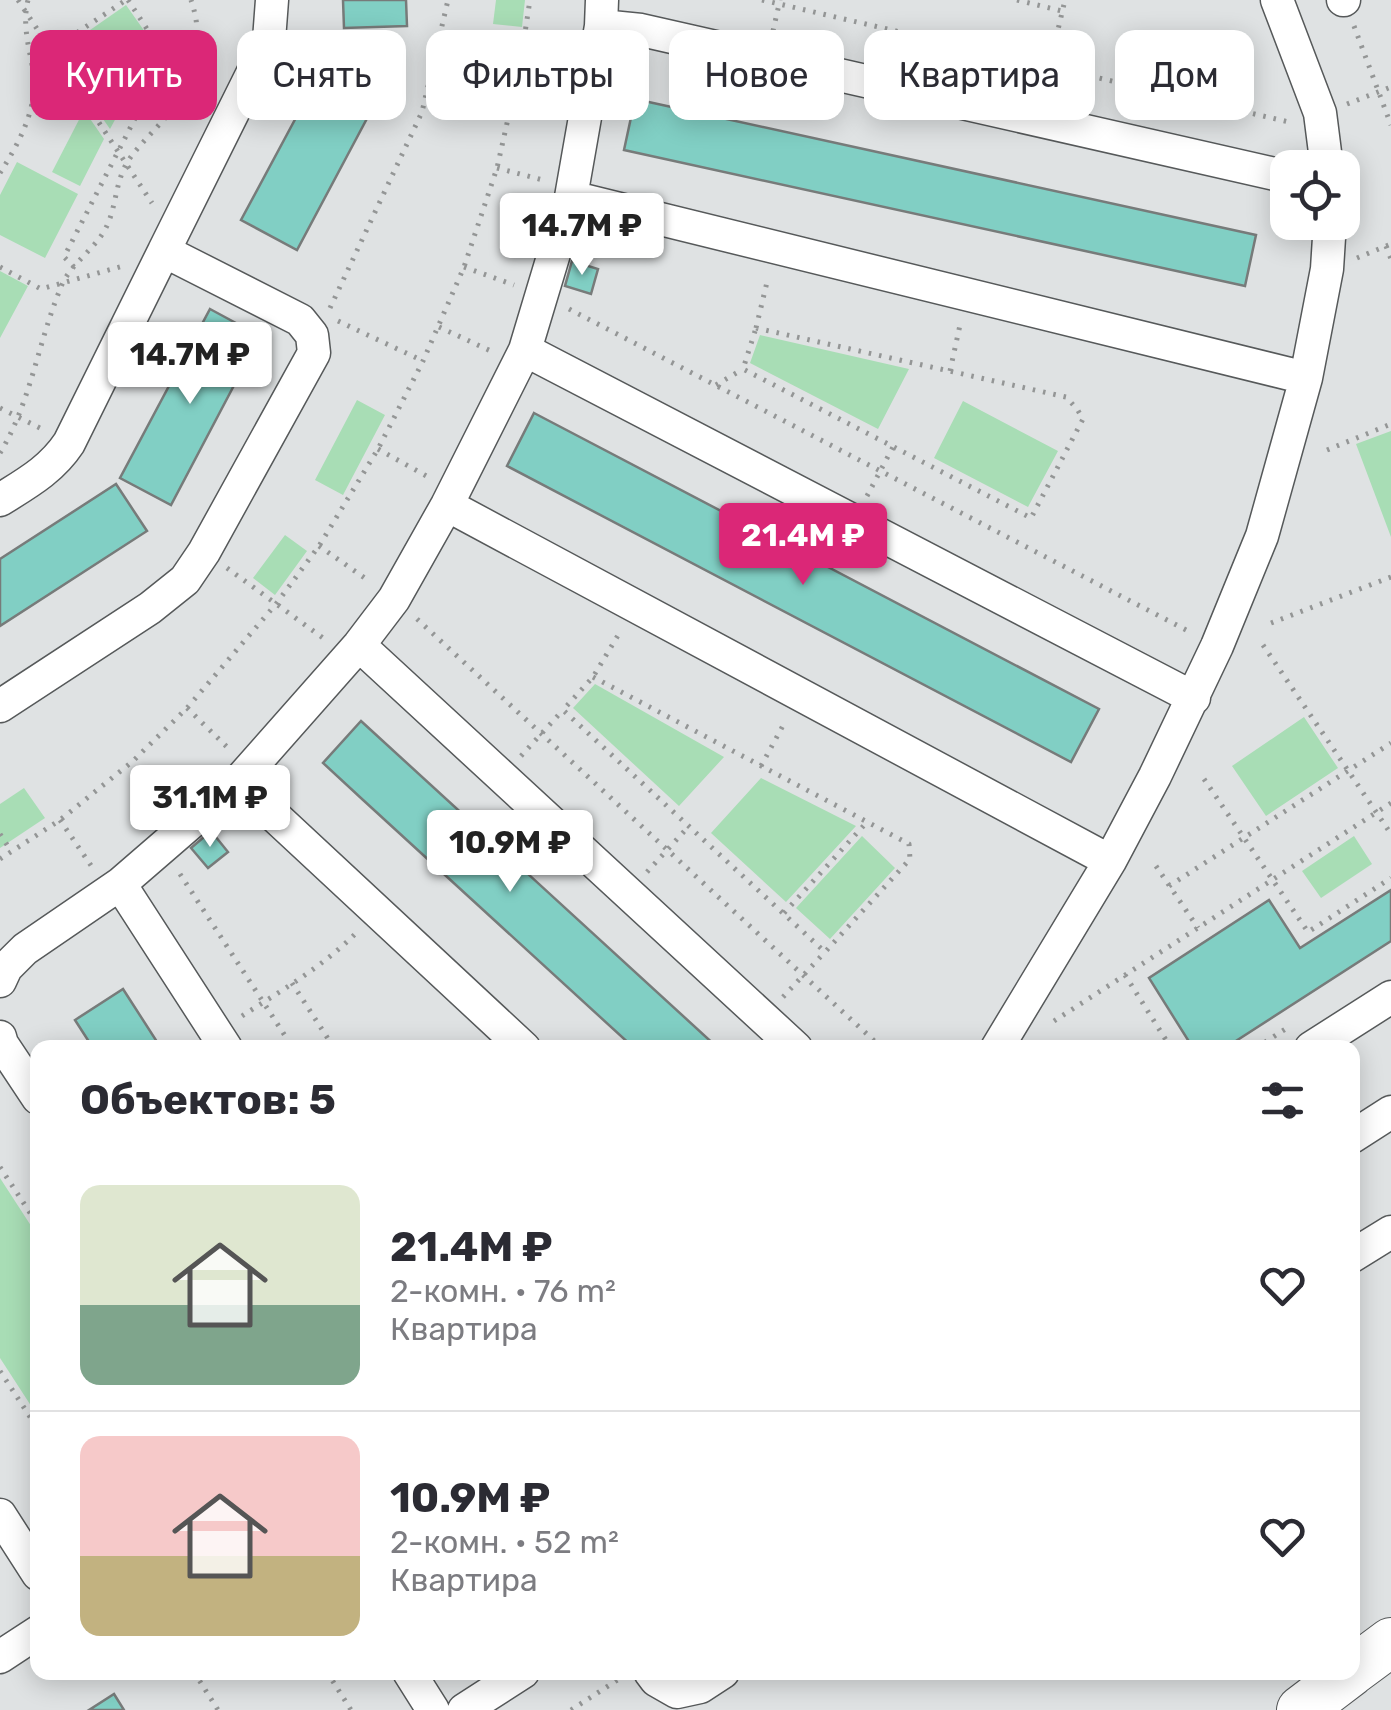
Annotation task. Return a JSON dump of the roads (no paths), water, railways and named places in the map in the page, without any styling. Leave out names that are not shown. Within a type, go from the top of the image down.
[{"type":"highway","points":[[1360,1666],[1391,1642]]},
{"type":"highway","points":[[1301,1710],[1341,1680]]},
{"type":"street","points":[[0,500],[44,472],[69,443],[269,40],[272,0]]},
{"type":"street","points":[[1276,0],[1320,114],[1325,150]]},
{"type":"street","points":[[0,981],[6,968],[25,949],[114,888],[244,775],[354,651],[394,598],[451,499],[522,357],[572,192],[602,13],[641,30],[1270,173]]},
{"type":"street","points":[[572,192],[774,247],[1306,378]]},
{"type":"street","points":[[1003,1040],[1110,861],[1194,698],[1262,536],[1306,378],[1329,240]]},
{"type":"street","points":[[0,706],[186,580],[314,353],[312,336],[300,320],[158,264]]},
{"type":"street","points":[[522,357],[853,521],[1194,698]]},
{"type":"street","points":[[451,499],[636,607],[1110,861]]},
{"type":"street","points":[[354,651],[502,776],[787,1040]]},
{"type":"street","points":[[244,775],[377,911],[515,1040]]},
{"type":"street","points":[[114,888],[221,1040]]},
{"type":"street","points":[[1324,1040],[1391,997]]},
{"type":"street","points":[[0,1037],[30,1086]]},
{"type":"street","points":[[1360,1132],[1391,1112]]},
{"type":"street","points":[[1360,1251],[1391,1232]]},
{"type":"street","points":[[0,1516],[30,1562]]},
{"type":"street","points":[[0,1658],[30,1637]]},
{"type":"street","points":[[413,1680],[433,1710]]},
{"type":"street","points":[[481,1705],[513,1680]]},
{"type":"street","points":[[656,1680],[677,1692],[700,1688],[712,1680]]}]
